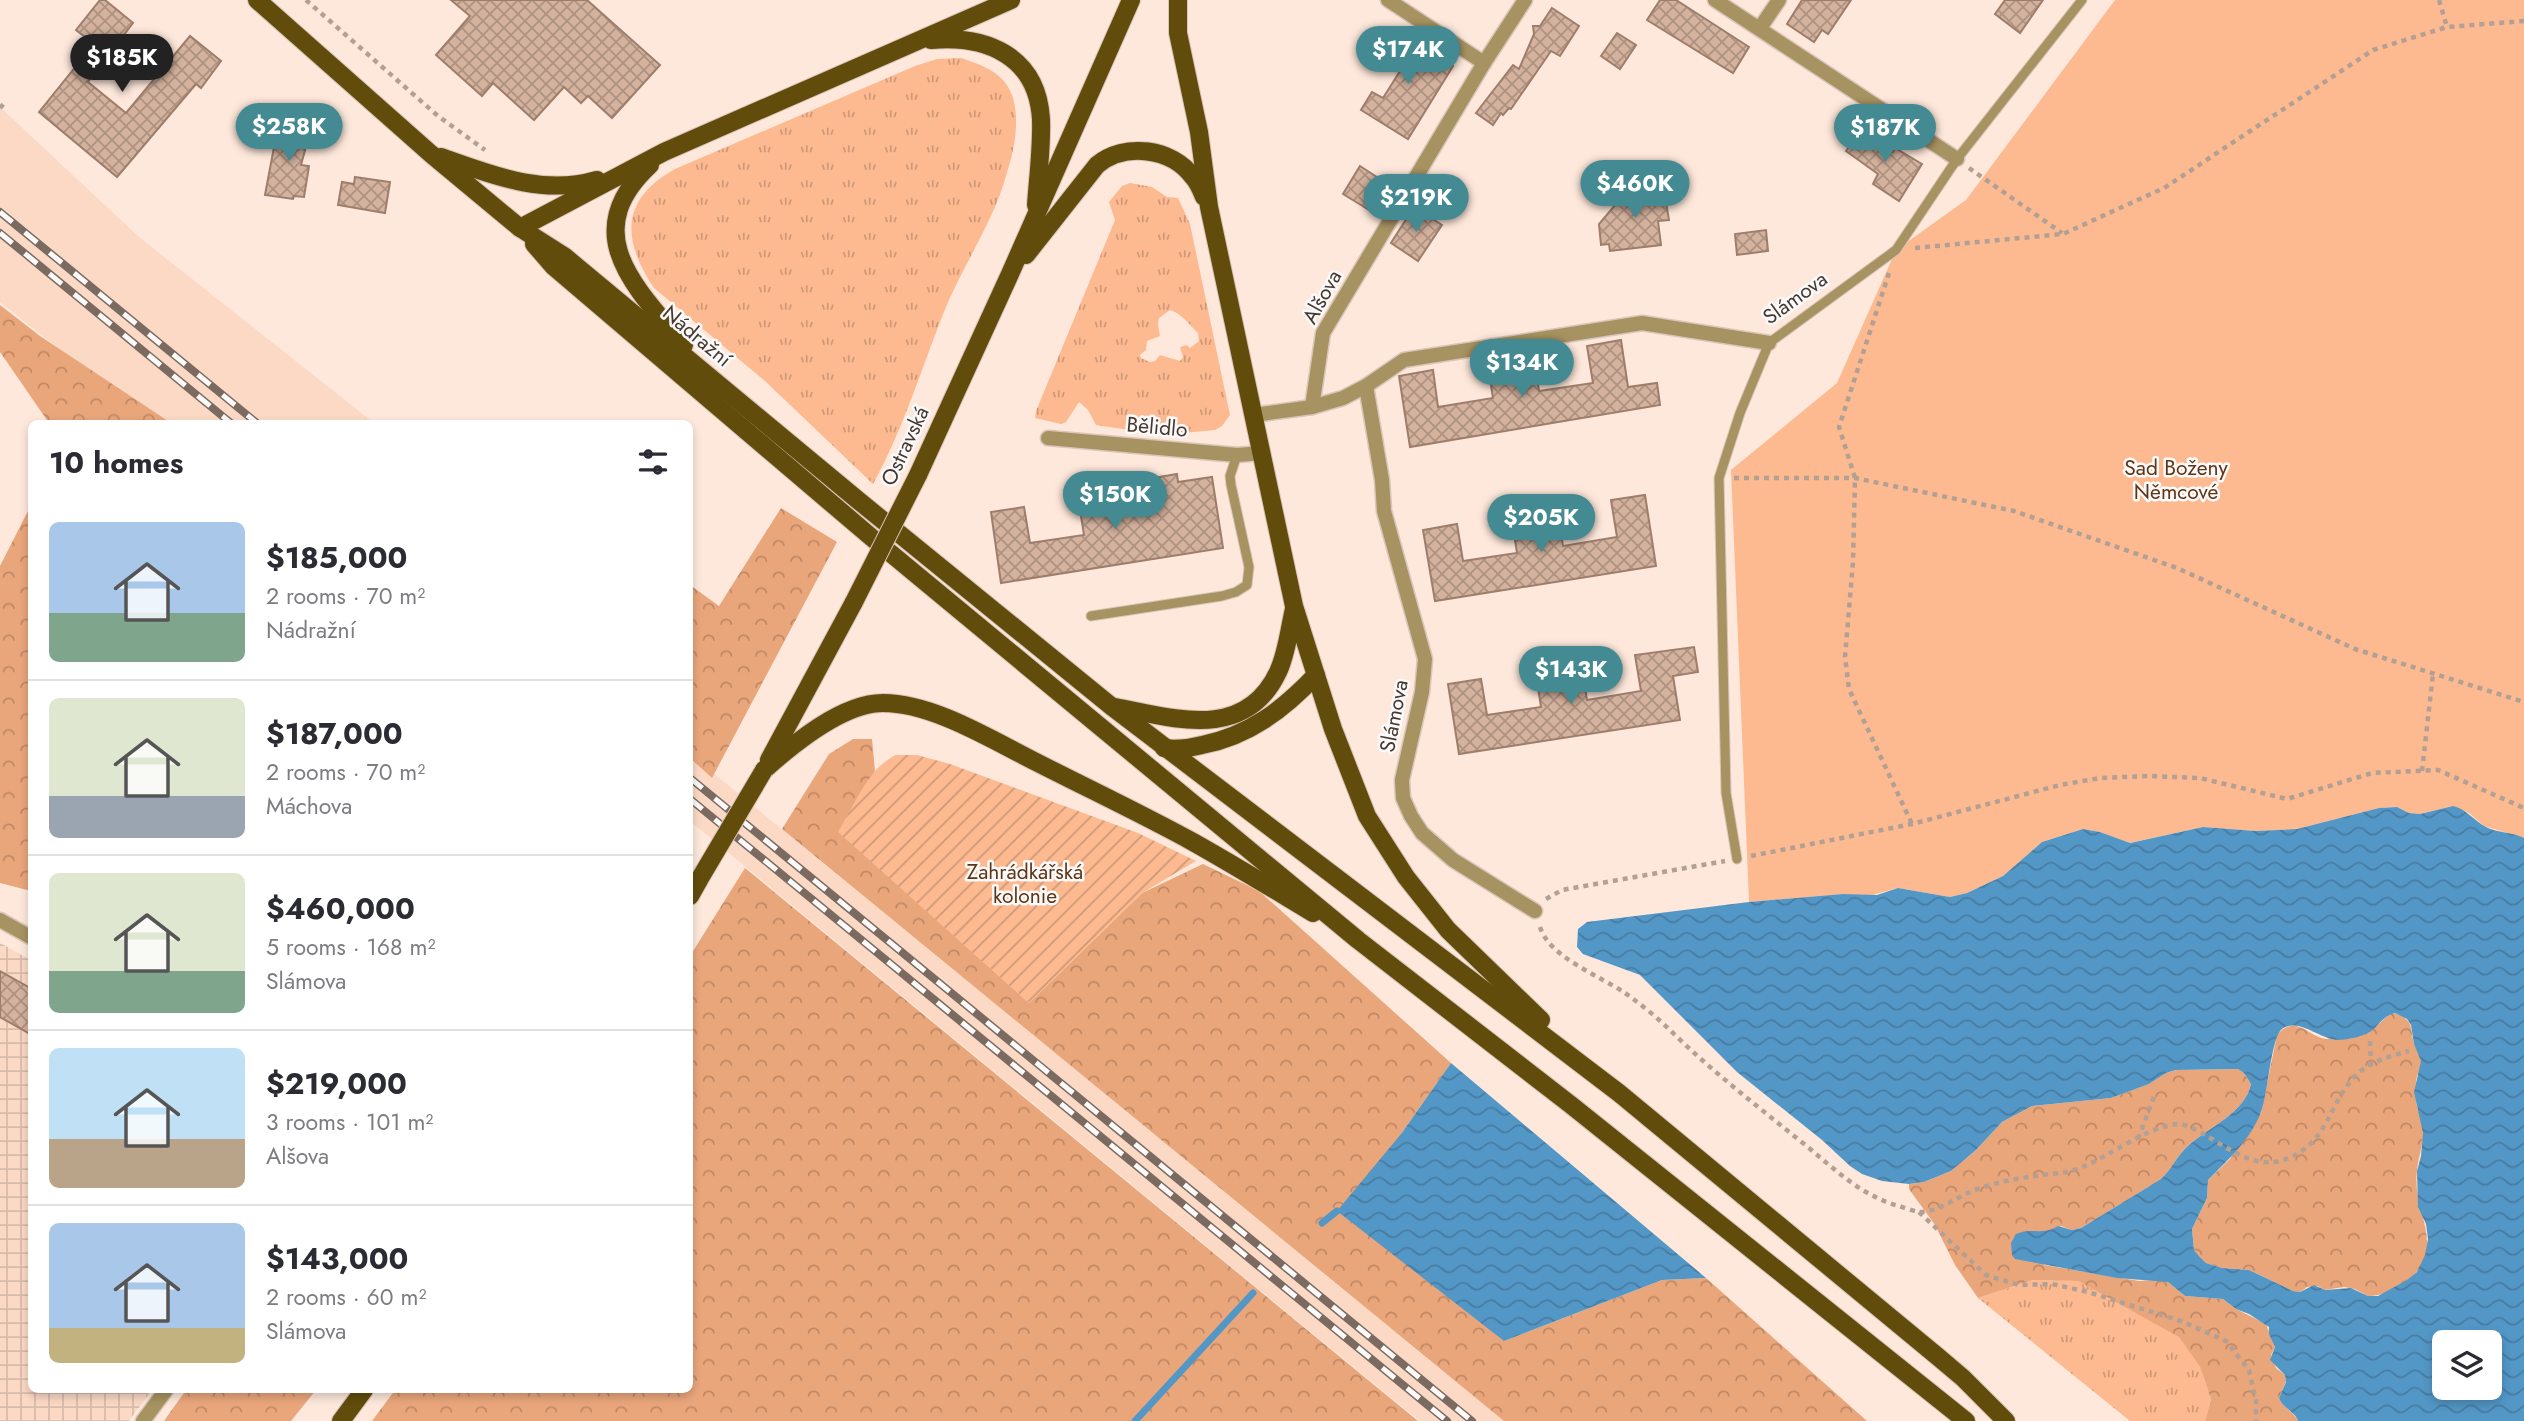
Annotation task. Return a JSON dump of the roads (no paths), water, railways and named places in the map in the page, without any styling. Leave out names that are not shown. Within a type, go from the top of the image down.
[{"type":"main road","name":"Nádražní","points":[[257,0],[431,154],[520,228],[564,256],[1111,706],[1619,1093]]},
{"type":"main road","points":[[1011,0],[664,152],[520,228],[554,267],[872,537],[1358,940],[1571,1105],[1966,1421]]},
{"type":"main road","name":"Ostravská","points":[[694,888],[764,770],[918,475],[1132,0]]},
{"type":"main road","points":[[1178,0],[1178,33],[1199,132],[1209,207],[1294,606],[1350,774],[1367,816],[1406,877],[1448,929],[1492,975],[1619,1093],[1964,1378],[2006,1421]]},
{"type":"main road","points":[[920,41],[960,39],[995,47],[1009,55],[1032,81],[1038,95],[1041,120],[1035,216]]},
{"type":"main road","points":[[1010,274],[1097,165],[1118,154],[1149,151],[1163,154],[1178,162],[1194,177],[1209,207]]},
{"type":"main road","points":[[664,152],[628,188],[622,200],[616,224],[618,248],[621,261],[636,289],[716,382]]},
{"type":"main road","points":[[431,154],[516,181],[554,187],[573,186],[627,171]]},
{"type":"main road","points":[[1111,706],[1205,721],[1224,719],[1244,711],[1258,699],[1278,673],[1294,606]]},
{"type":"main road","points":[[1107,732],[1168,749],[1214,743],[1261,723],[1292,701],[1316,675]]},
{"type":"main road","points":[[764,770],[792,747],[844,713],[881,703],[914,707],[994,741],[1172,831],[1358,940]]},
{"type":"main road","points":[[341,1421],[363,1393]]},
{"type":"street","points":[[1388,0],[1484,63]]},
{"type":"street","name":"Alšova","points":[[1312,407],[1324,333],[1484,63],[1525,0]]},
{"type":"street","points":[[1715,0],[1957,159]]},
{"type":"street","points":[[1760,29],[1779,0]]},
{"type":"street","name":"Slámova","points":[[1254,415],[1312,407],[1343,398],[1366,386],[1404,359],[1643,323],[1769,343]]},
{"type":"street","name":"Slámova","points":[[1366,386],[1382,480],[1384,510],[1425,659],[1422,692],[1402,780],[1403,797],[1422,833],[1443,851],[1535,911]]},
{"type":"street","name":"Bělidlo","points":[[1048,438],[1237,455],[1262,453]]},
{"type":"street","points":[[0,920],[28,936]]},
{"type":"street","points":[[143,1421],[164,1393]]},
{"type":"lane","name":"Slámova","points":[[1769,343],[1896,250],[1957,159],[2082,0]]},
{"type":"lane","points":[[1737,859],[1726,793],[1719,478],[1740,413],[1769,343]]},
{"type":"lane","points":[[1091,615],[1222,596],[1236,593],[1247,585],[1249,567],[1230,476],[1237,455]]},
{"type":"water","points":[[2453,806],[2486,827],[2524,838],[2524,1421],[2298,1421],[2279,1398],[2286,1382],[2285,1375],[2270,1360],[2275,1347],[2269,1327],[2223,1299],[2185,1296],[2168,1282],[2117,1278],[2015,1259],[2011,1243],[2016,1234],[2058,1226],[2072,1230],[2081,1228],[2161,1179],[2185,1149],[2242,1103],[2251,1084],[2238,1069],[2176,1070],[2149,1084],[2111,1098],[2032,1106],[2002,1122],[1976,1150],[1951,1171],[1924,1182],[1909,1184],[1882,1181],[1862,1174],[1850,1166],[1737,1072],[1640,975],[1583,954],[1577,947],[1578,929],[1587,922],[1749,902],[1843,894],[1877,895],[1898,888],[1950,897],[1967,893],[2003,876],[2042,842],[2083,829],[2130,843],[2203,827],[2256,831],[2297,829],[2379,808],[2397,807],[2409,813],[2420,814]],"holes":[[[2395,1013],[2407,1019],[2421,1061],[2414,1092],[2423,1133],[2417,1171],[2418,1207],[2426,1224],[2428,1239],[2425,1255],[2417,1272],[2378,1296],[2368,1296],[2351,1288],[2325,1290],[2314,1285],[2300,1292],[2293,1291],[2249,1270],[2222,1268],[2206,1263],[2194,1250],[2192,1229],[2207,1198],[2208,1180],[2238,1149],[2257,1122],[2272,1054],[2282,1029],[2288,1026],[2302,1027],[2338,1040],[2362,1036]]]},
{"type":"water","points":[[1451,1063],[1706,1278],[1662,1280],[1504,1341],[1337,1211],[1401,1134]]},
{"type":"waterway","points":[[1322,1223],[1337,1211]]},
{"type":"waterway","points":[[1135,1421],[1253,1293]]},
{"type":"railway","points":[[0,212],[253,420]]},
{"type":"railway","points":[[0,233],[227,420]]},
{"type":"railway","points":[[693,780],[1472,1421]]},
{"type":"railway","points":[[693,801],[1447,1421]]},
{"type":"park label","name":"Sad Boženy Němcové","points":[[2176,480]]},
{"type":"park label","name":"Zahrádkářská kolonie","points":[[1025,884]]}]
